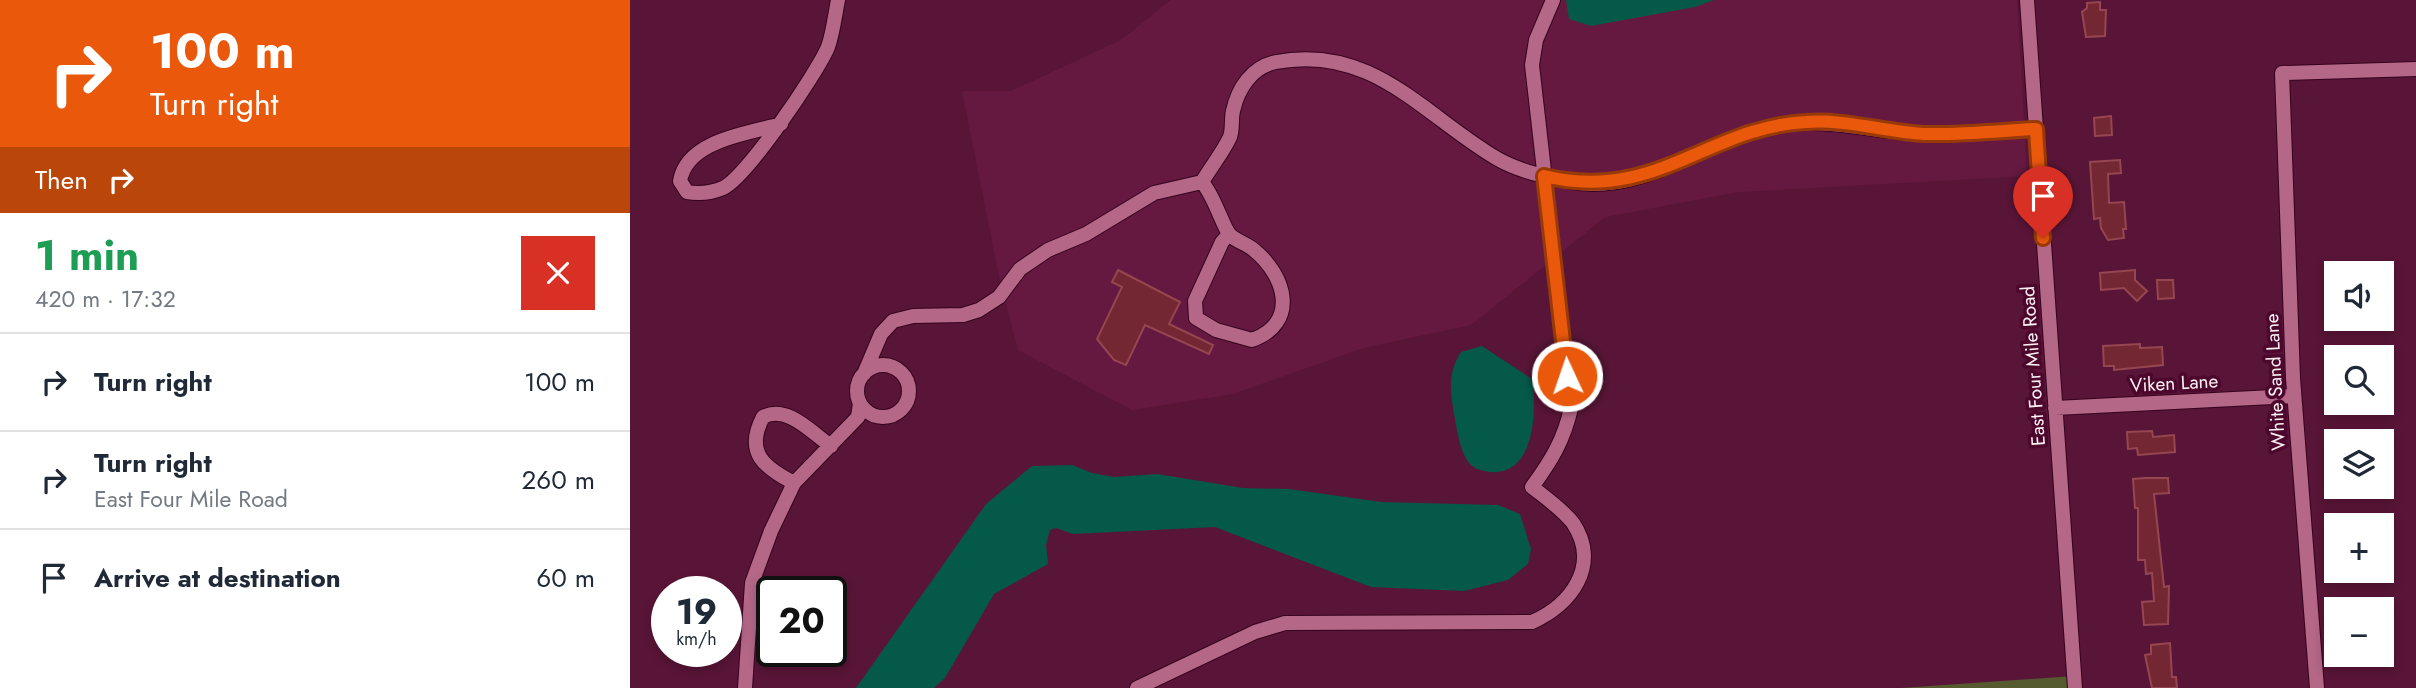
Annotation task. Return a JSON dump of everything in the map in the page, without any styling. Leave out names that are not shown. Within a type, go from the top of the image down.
[{"type":"street","points":[[781,124],[702,148],[682,169],[680,181],[687,192],[701,194],[726,188],[781,124],[828,46],[838,0]]},
{"type":"street","points":[[1137,688],[1255,632],[1285,623],[1532,622],[1553,613],[1571,597],[1581,578],[1583,560],[1580,541],[1573,524],[1532,487],[1554,457],[1565,433],[1571,408],[1532,65],[1535,40],[1553,0]]},
{"type":"street","name":"East Four Mile Road","points":[[2027,0],[2075,688]]},
{"type":"street","points":[[745,688],[752,583],[771,531],[794,483],[858,417],[858,388],[881,334],[893,320],[914,316],[963,315],[979,310],[999,298],[1020,269],[1048,250],[1086,234],[1154,193],[1202,182],[1230,136],[1233,109],[1244,83],[1261,67],[1298,59],[1343,63],[1377,75],[1497,159],[1573,183],[1620,181],[1662,169],[1757,130],[1807,122],[1925,134],[2036,129]]},
{"type":"street","name":"White Sand Lane","points":[[2317,688],[2294,396],[2282,73],[2416,69]]},
{"type":"street","points":[[1202,182],[1218,206],[1228,234],[1254,250],[1267,264],[1283,295],[1284,310],[1274,328],[1252,340],[1216,330],[1196,318],[1195,302],[1228,234]]},
{"type":"street","points":[[860,403],[872,414],[889,416],[904,407],[909,390],[907,382],[896,368],[879,365],[864,374]]},
{"type":"street","name":"Viken Lane","points":[[2055,408],[2294,396]]},
{"type":"street","points":[[794,483],[769,470],[757,453],[756,436],[763,417],[774,412],[787,415],[831,446]]},
{"type":"shaded area","points":[[1171,0],[2017,0],[2027,176],[1738,192],[1605,217],[1471,325],[1363,348],[1233,394],[1132,410],[1018,350],[999,276],[962,91],[1011,91],[1121,40]]},
{"type":"shaded area","points":[[1566,0],[1714,0],[1695,7],[1591,26],[1569,19]]},
{"type":"shaded area","points":[[1482,346],[1532,379],[1533,392],[1533,424],[1524,453],[1516,464],[1505,470],[1490,472],[1474,467],[1464,455],[1454,414],[1451,382],[1461,352]]},
{"type":"shaded area","points":[[1072,465],[1092,473],[1114,477],[1157,474],[1243,488],[1289,489],[1381,502],[1498,505],[1520,514],[1531,549],[1528,564],[1508,580],[1464,591],[1371,587],[1215,527],[1073,534],[1056,528],[1050,530],[1046,545],[1048,564],[994,594],[945,678],[934,688],[856,688],[986,504],[1032,466]]},
{"type":"shaded area","points":[[2074,676],[2075,688],[1901,688]]},
{"type":"building","points":[[2100,2],[2100,10],[2106,10],[2105,36],[2086,37],[2082,12],[2087,8],[2087,3]]},
{"type":"building","points":[[2111,116],[2112,135],[2095,136],[2094,118]]},
{"type":"building","points":[[2120,160],[2121,173],[2108,174],[2109,203],[2124,202],[2126,229],[2123,229],[2124,238],[2108,240],[2101,228],[2100,218],[2094,219],[2090,162]]},
{"type":"building","points":[[1118,270],[1180,302],[1169,324],[1213,345],[1209,354],[1145,325],[1126,365],[1114,360],[1097,339],[1122,287],[1112,282]]},
{"type":"building","points":[[2135,270],[2135,280],[2147,291],[2137,301],[2124,288],[2101,290],[2100,273]]},
{"type":"building","points":[[2157,280],[2173,280],[2174,298],[2158,299]]},
{"type":"building","points":[[2140,344],[2140,348],[2162,347],[2163,365],[2114,370],[2114,366],[2104,366],[2103,346]]},
{"type":"building","points":[[2152,431],[2153,437],[2174,435],[2175,452],[2138,455],[2137,448],[2128,449],[2127,432]]},
{"type":"building","points":[[2168,478],[2169,493],[2154,494],[2164,587],[2169,586],[2168,624],[2144,625],[2142,602],[2154,601],[2152,573],[2146,574],[2145,560],[2138,560],[2138,508],[2135,508],[2133,479]]},
{"type":"building","points":[[2170,643],[2172,677],[2176,677],[2177,688],[2152,688],[2145,655],[2151,654],[2151,645]]},
{"type":"route","points":[[1567,376],[1544,176],[1573,183],[1620,181],[1662,169],[1757,130],[1807,122],[1833,122],[1925,134],[2036,129],[2043,238]]}]
